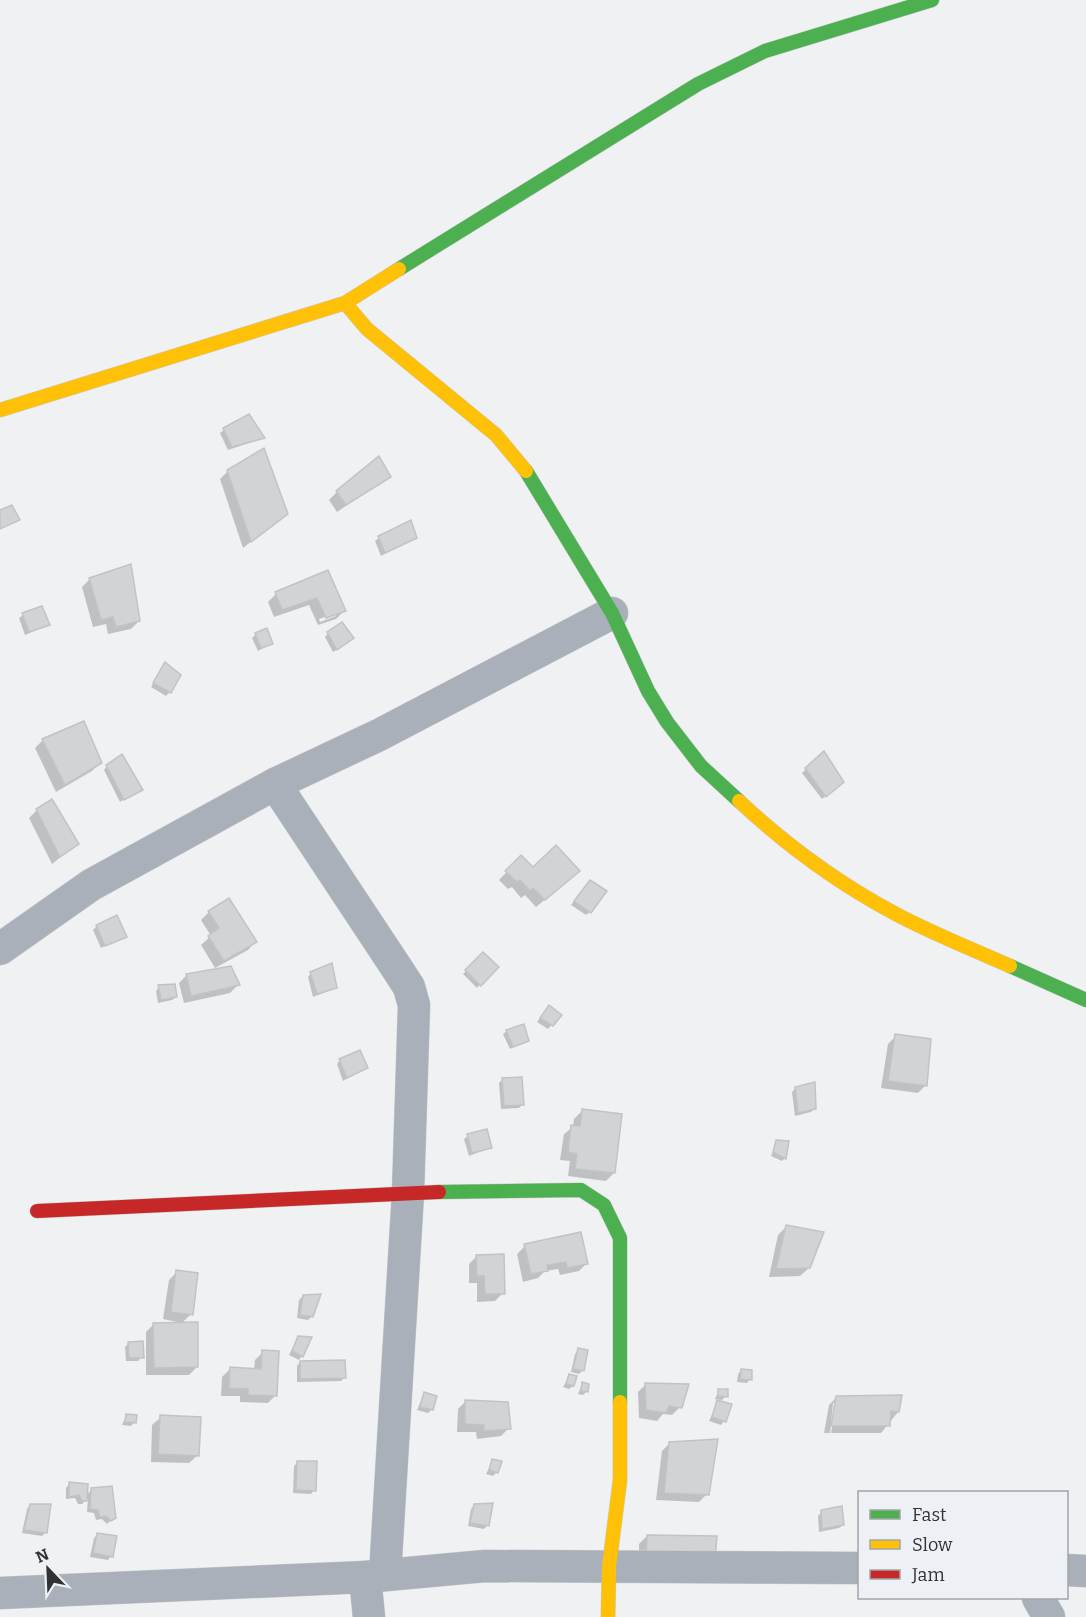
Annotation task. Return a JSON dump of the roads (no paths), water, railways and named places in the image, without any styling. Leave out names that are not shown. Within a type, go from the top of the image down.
[{"type":"street","points":[[0,410],[345,303],[698,84],[765,51],[932,0]]},
{"type":"street","points":[[345,303],[367,329],[496,435],[535,482],[612,613],[648,691],[667,722],[701,766],[757,818],[810,860],[895,914],[1086,1000]]},
{"type":"street","points":[[0,949],[91,885],[275,784],[379,735],[612,613]]},
{"type":"street","points":[[275,784],[409,987],[414,1016],[408,1193],[375,1576],[369,1617]]},
{"type":"street","points":[[37,1210],[408,1193],[581,1190],[604,1205],[613,1219],[620,1238],[620,1480],[609,1567],[608,1617]]},
{"type":"street","points":[[0,1593],[375,1576],[485,1566],[858,1568]]},
{"type":"street","points":[[1068,1570],[1086,1571]]},
{"type":"street","points":[[1039,1599],[1048,1617]]}]
